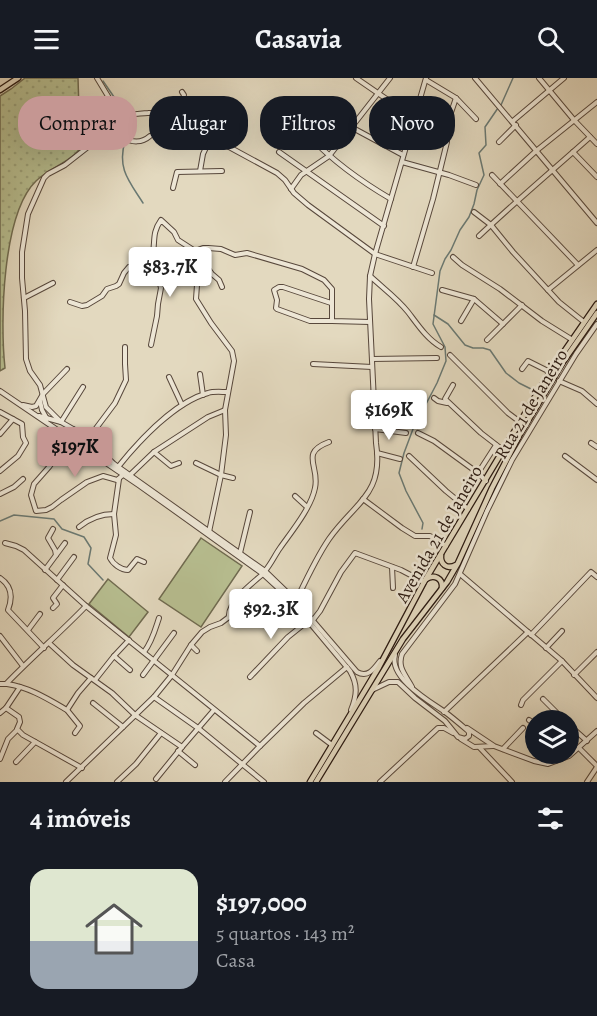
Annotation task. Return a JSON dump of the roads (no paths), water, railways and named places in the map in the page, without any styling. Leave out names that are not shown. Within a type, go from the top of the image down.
[{"type":"main road","points":[[0,90],[18,78]]},
{"type":"main road","name":"Avenida 21 de Janeiro","points":[[310,782],[379,667],[425,581],[550,372],[597,304]]},
{"type":"main road","name":"Avenida 21 de Janeiro","points":[[316,782],[403,639],[441,591],[458,563],[515,444],[563,362],[597,313]]},
{"type":"main road","points":[[441,555],[442,564],[447,567],[453,567],[458,563]]},
{"type":"main road","points":[[425,581],[431,577],[437,577],[442,582],[441,591]]},
{"type":"street","points":[[97,78],[107,96]]},
{"type":"street","points":[[356,78],[382,96]]},
{"type":"street","points":[[357,119],[390,78]]},
{"type":"street","points":[[476,78],[597,223]]},
{"type":"street","points":[[539,78],[597,144]]},
{"type":"street","points":[[499,141],[514,123],[564,78]]},
{"type":"street","points":[[421,96],[426,79],[456,98],[476,119]]},
{"type":"street","points":[[182,92],[184,96]]},
{"type":"street","points":[[413,267],[432,205],[447,142],[447,124],[456,98]]},
{"type":"street","points":[[500,184],[536,151],[596,104]]},
{"type":"street","points":[[357,132],[403,155]]},
{"type":"street","points":[[479,236],[590,137]]},
{"type":"street","points":[[84,150],[44,178],[27,220],[22,252],[26,359],[30,371],[40,386],[47,410],[61,422],[87,437],[110,461],[130,476],[240,553],[296,601],[353,678],[356,690],[355,700],[349,717]]},
{"type":"street","points":[[200,171],[206,150]]},
{"type":"street","points":[[236,150],[268,167],[285,180],[294,193],[308,205],[375,254],[432,273]]},
{"type":"street","points":[[323,150],[368,185],[391,199]]},
{"type":"street","points":[[291,189],[306,171],[329,156],[334,150]]},
{"type":"street","points":[[296,601],[330,538],[374,484],[377,473],[370,276],[404,150]]},
{"type":"street","points":[[279,152],[384,226]]},
{"type":"street","points":[[573,152],[597,177]]},
{"type":"street","points":[[402,162],[476,185]]},
{"type":"street","points":[[173,188],[176,172],[222,171]]},
{"type":"street","points":[[492,175],[578,265]]},
{"type":"street","points":[[474,212],[491,225],[559,302],[584,322]]},
{"type":"street","points":[[151,345],[161,288],[157,263],[152,258],[154,235],[161,220],[174,232],[178,240],[195,251],[222,286]]},
{"type":"street","points":[[195,251],[208,248],[224,250],[235,255],[247,253],[302,269],[324,280],[330,286],[333,294],[332,321]]},
{"type":"street","points":[[548,290],[597,250]]},
{"type":"street","points":[[453,257],[571,339]]},
{"type":"street","points":[[70,302],[82,306],[87,305],[102,296],[107,289],[119,284],[129,267],[152,258]]},
{"type":"street","points":[[201,260],[195,268],[198,285],[196,299],[232,351],[233,366],[225,410],[226,435],[221,476],[210,532]]},
{"type":"street","points":[[370,276],[408,312],[433,342],[441,347]]},
{"type":"street","points":[[24,297],[53,284]]},
{"type":"street","points":[[331,303],[283,287],[274,290],[277,309],[310,321],[370,322]]},
{"type":"street","points":[[442,290],[474,300],[503,324]]},
{"type":"street","points":[[461,321],[474,300]]},
{"type":"street","points":[[487,340],[522,305]]},
{"type":"street","name":"Rua 21 de Janeiro","points":[[412,687],[402,670],[400,662],[402,654],[447,596],[460,574],[506,472],[559,381],[597,324]]},
{"type":"street","points":[[87,437],[115,403],[126,380],[125,347]]},
{"type":"street","points":[[450,355],[520,422]]},
{"type":"street","points":[[372,359],[437,358]]},
{"type":"street","points":[[522,369],[528,361],[550,372]]},
{"type":"street","points":[[313,364],[372,366]]},
{"type":"street","points":[[19,404],[36,406],[43,394],[67,369]]},
{"type":"street","points":[[200,374],[204,395]]},
{"type":"street","points":[[168,377],[182,405]]},
{"type":"street","points":[[559,381],[582,391],[597,404]]},
{"type":"street","points":[[453,385],[445,399],[448,403],[504,450]]},
{"type":"street","points":[[61,422],[83,387]]},
{"type":"street","points":[[0,398],[1,392],[264,572],[360,674],[372,671],[389,648]]},
{"type":"street","points":[[118,467],[139,442],[182,405],[214,392],[227,392]]},
{"type":"street","points":[[434,398],[448,403]]},
{"type":"street","points":[[40,400],[42,410],[51,426]]},
{"type":"street","points":[[374,403],[415,412]]},
{"type":"street","points":[[130,476],[154,452],[208,417],[225,410]]},
{"type":"street","points":[[0,412],[20,422],[23,426],[22,437],[26,442],[18,456],[0,471]]},
{"type":"street","points":[[33,413],[61,422]]},
{"type":"street","points":[[0,434],[13,419]]},
{"type":"street","points":[[73,429],[73,435],[34,484],[31,494],[36,511],[49,509],[86,483],[102,477],[119,479]]},
{"type":"street","points":[[375,429],[406,433]]},
{"type":"street","points":[[418,433],[434,441],[486,481]]},
{"type":"street","points":[[82,447],[78,440],[81,437],[87,437]]},
{"type":"street","points":[[229,617],[229,610],[233,603],[264,572],[307,507],[315,491],[316,482],[312,461],[315,450],[329,442]]},
{"type":"street","points":[[591,443],[597,447]]},
{"type":"street","points":[[478,473],[496,445]]},
{"type":"street","points":[[154,452],[171,466],[179,463]]},
{"type":"street","points":[[377,453],[400,459]]},
{"type":"street","points":[[409,456],[468,509]]},
{"type":"street","points":[[565,456],[597,480]]},
{"type":"street","points":[[196,463],[221,476],[233,478]]},
{"type":"street","points":[[123,475],[119,479],[114,514],[116,535],[110,557],[116,565],[127,570],[137,559],[144,562]]},
{"type":"street","points":[[0,494],[14,488],[23,479]]},
{"type":"street","points":[[295,496],[307,507]]},
{"type":"street","points":[[363,499],[415,536],[428,535],[446,546]]},
{"type":"street","points":[[240,553],[249,512]]},
{"type":"street","points":[[79,527],[97,516],[114,514]]},
{"type":"street","points":[[53,529],[48,538],[56,556]]},
{"type":"street","points":[[5,543],[20,548],[86,606],[260,746]]},
{"type":"street","points":[[45,570],[65,543]]},
{"type":"street","points":[[250,677],[288,637],[320,611],[353,554],[425,581]]},
{"type":"street","points":[[57,580],[74,557]]},
{"type":"street","points":[[392,567],[393,588]]},
{"type":"street","points":[[444,712],[530,633],[591,572],[597,577]]},
{"type":"street","points":[[460,574],[562,661],[597,698]]},
{"type":"street","points":[[0,578],[11,591],[8,610]]},
{"type":"street","points":[[53,608],[57,604],[53,598],[63,585]]},
{"type":"street","points":[[66,782],[154,697],[202,632],[229,617],[236,616],[254,623],[286,595]]},
{"type":"street","points":[[6,684],[86,606]]},
{"type":"street","points":[[0,608],[8,610],[44,648]]},
{"type":"street","points":[[28,630],[40,614]]},
{"type":"street","points":[[144,652],[151,642],[159,618]]},
{"type":"street","points":[[546,648],[562,632]]},
{"type":"street","points":[[143,675],[174,633]]},
{"type":"street","points":[[0,636],[23,666]]},
{"type":"street","points":[[372,690],[389,682],[398,682],[445,721],[458,737],[465,739],[469,736],[467,730],[426,701],[398,672],[394,661],[403,639]]},
{"type":"street","points":[[67,710],[78,693],[129,640]]},
{"type":"street","points":[[49,643],[112,693],[135,715],[161,733],[195,765]]},
{"type":"street","points":[[191,645],[197,651]]},
{"type":"street","points":[[574,675],[597,652]]},
{"type":"street","points":[[114,656],[130,670]]},
{"type":"street","points":[[521,705],[523,700],[562,661]]},
{"type":"street","points":[[225,782],[304,703],[347,667]]},
{"type":"street","points":[[0,684],[20,687],[67,710],[80,726],[75,733]]},
{"type":"street","points":[[0,713],[20,687]]},
{"type":"street","points":[[154,697],[198,728],[264,782]]},
{"type":"street","points":[[543,699],[554,710]]},
{"type":"street","points":[[93,703],[123,727]]},
{"type":"street","points":[[0,759],[8,739],[20,722],[19,717],[6,708]]},
{"type":"street","points":[[156,779],[214,710]]},
{"type":"street","points":[[460,724],[494,746],[525,757]]},
{"type":"street","points":[[380,782],[438,728],[448,730],[470,745],[494,746]]},
{"type":"street","points":[[503,749],[523,728]]},
{"type":"street","points":[[17,729],[35,742],[82,768]]},
{"type":"street","points":[[586,782],[597,767],[579,748],[597,731]]},
{"type":"street","points":[[118,782],[161,733]]},
{"type":"street","points":[[316,733],[332,745]]},
{"type":"street","points":[[579,734],[587,741]]},
{"type":"street","points":[[16,762],[35,742]]},
{"type":"street","points":[[479,747],[512,782]]},
{"type":"waterway","points":[[501,105],[513,78]]},
{"type":"waterway","points":[[103,81],[113,96]]},
{"type":"waterway","points":[[422,529],[423,523],[399,473],[413,429],[446,361],[445,347],[433,324],[440,271],[474,204],[484,175],[479,153],[486,145],[485,127],[498,108]]},
{"type":"waterway","points":[[123,150],[123,167],[143,203]]},
{"type":"waterway","points":[[434,315],[448,324],[465,345],[490,350],[506,373],[531,389]]},
{"type":"waterway","points":[[0,521],[14,515],[54,519],[62,529],[84,537],[91,548],[88,564],[103,580]]}]
